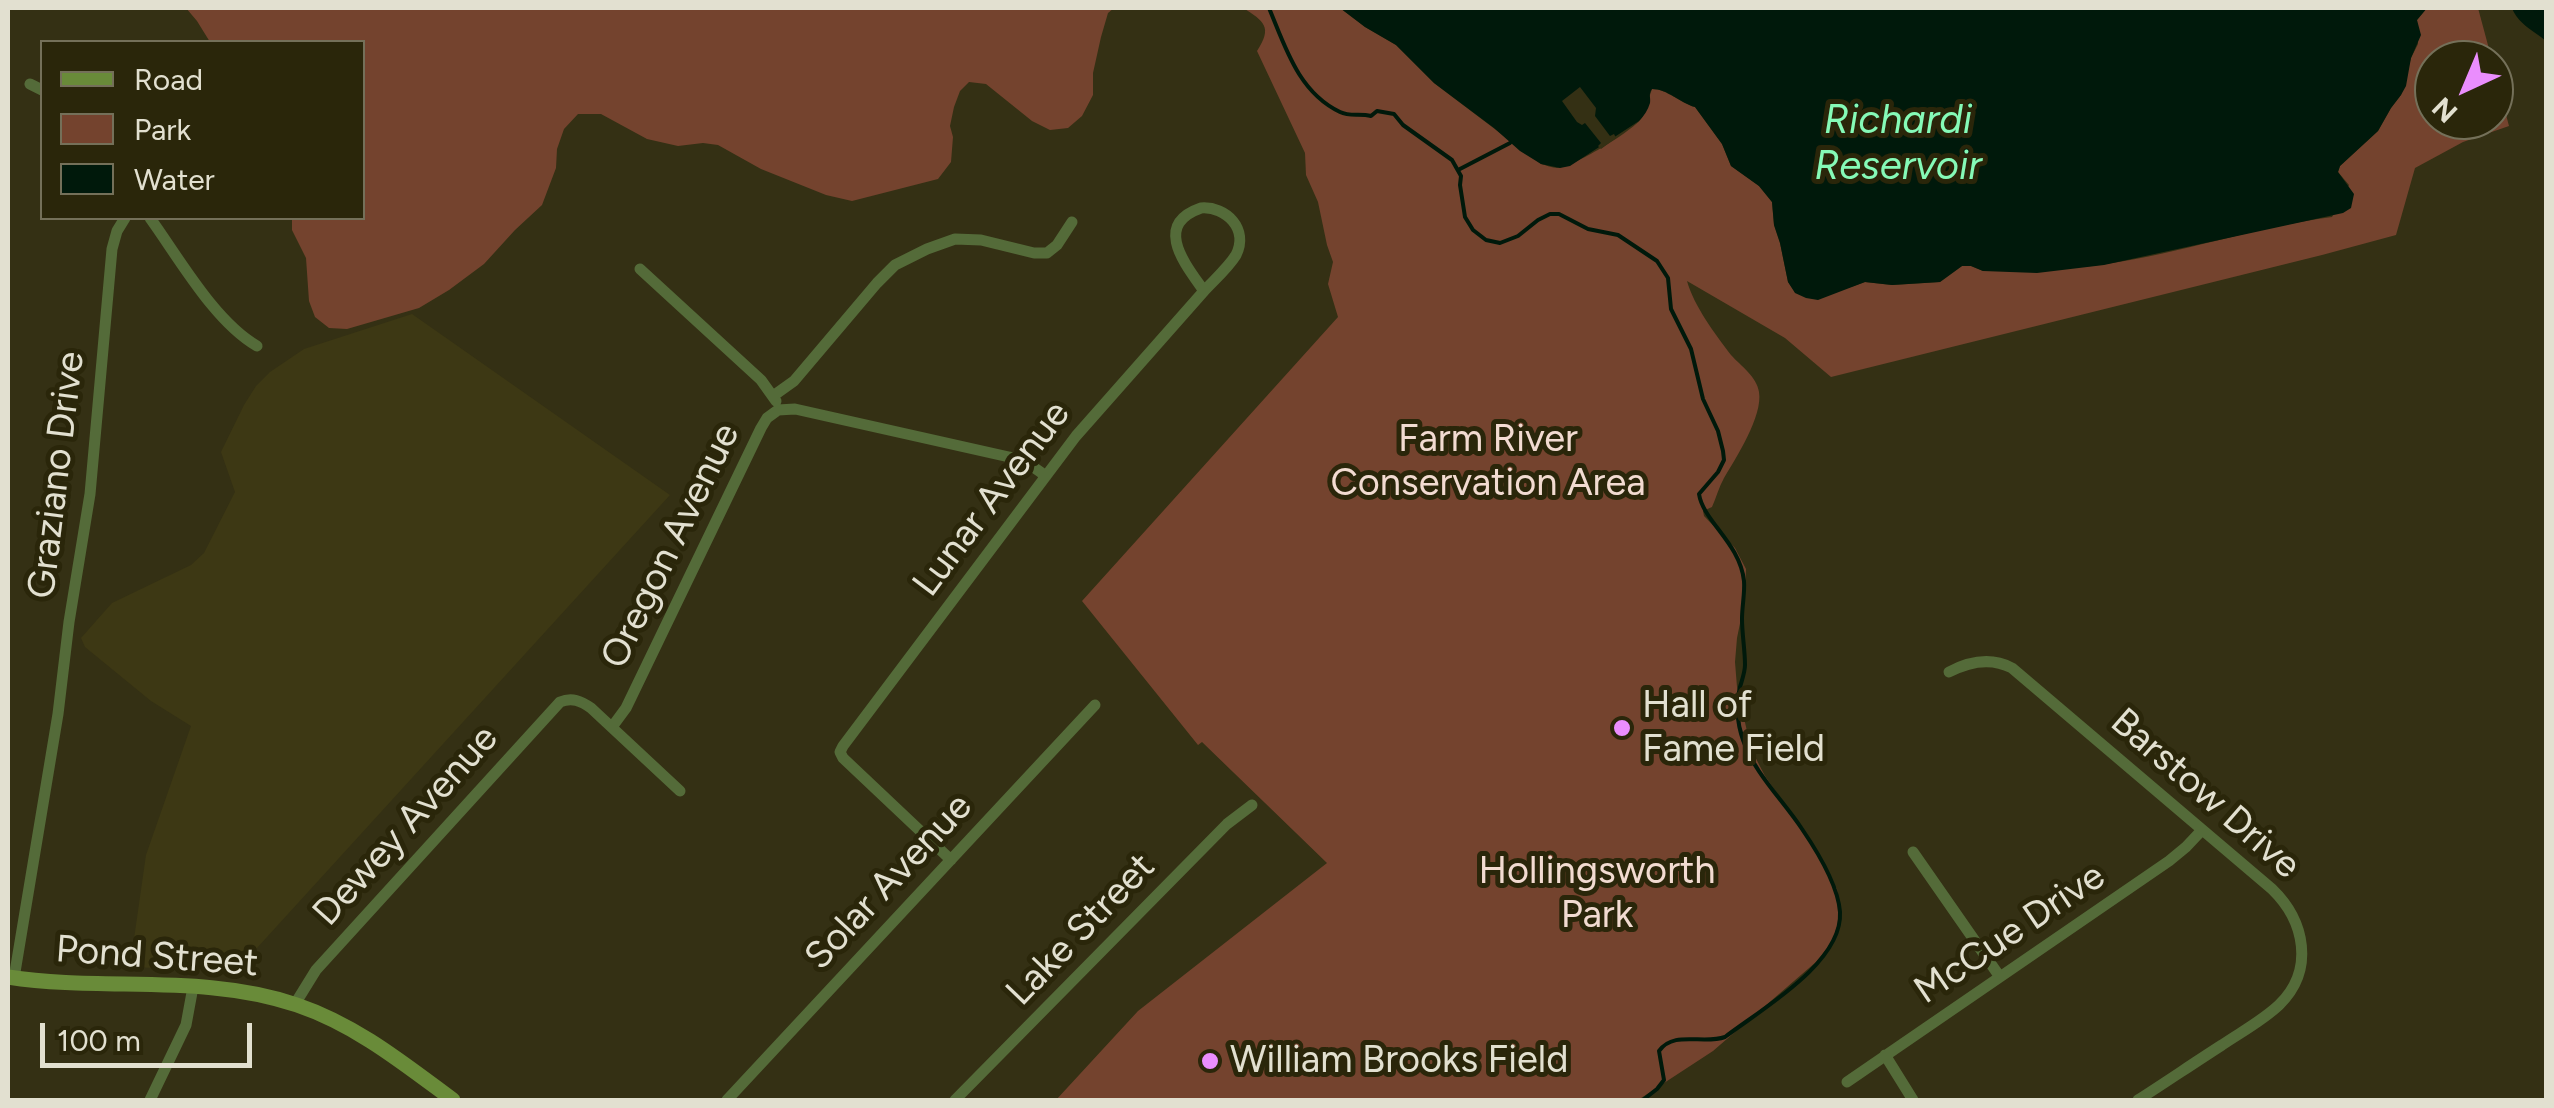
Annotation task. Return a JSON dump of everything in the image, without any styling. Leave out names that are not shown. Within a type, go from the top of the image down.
[{"type":"main road","name":"Pond Street","points":[[11,978],[192,987],[250,993],[295,1004],[335,1020],[375,1043],[453,1100]]},
{"type":"street","name":"Lunar Avenue","points":[[951,860],[840,752],[1085,425],[1234,258],[1240,241],[1238,230],[1230,217],[1212,208],[1190,212],[1176,234],[1180,255],[1204,291]]},
{"type":"street","name":"Graziano Drive","points":[[11,978],[58,714],[92,483],[112,249],[124,220]]},
{"type":"street","points":[[151,220],[222,318],[257,346]]},
{"type":"street","points":[[773,396],[794,381],[895,265],[940,244],[964,238],[1047,253],[1057,246],[1072,222]]},
{"type":"street","name":"Oregon Avenue","points":[[612,727],[626,708],[761,428],[778,410],[761,380],[640,269]]},
{"type":"street","points":[[778,410],[796,409],[1009,457],[1046,476]]},
{"type":"street","name":"Barstow Drive","points":[[1950,672],[1986,660],[2012,668],[2290,908],[2302,940],[2300,970],[2285,998],[2138,1100]]},
{"type":"street","name":"Dewey Avenue","points":[[295,1004],[316,970],[560,702],[572,699],[592,708],[612,727]]},
{"type":"street","name":"Solar Avenue","points":[[726,1100],[1095,705]]},
{"type":"street","points":[[612,727],[680,791]]},
{"type":"street","name":"Lake Street","points":[[955,1100],[1227,824],[1252,804]]},
{"type":"street","name":"McCue Drive","points":[[1847,1082],[2178,855],[2202,830]]},
{"type":"street","points":[[1913,852],[2000,977]]},
{"type":"street","points":[[150,1100],[186,1025],[192,987]]},
{"type":"street","points":[[1885,1055],[1913,1100]]},
{"type":"shaded area","points":[[412,314],[670,495],[236,971],[130,967],[146,855],[191,726],[151,701],[85,647],[81,638],[112,603],[191,565],[204,553],[235,492],[221,452],[244,405],[270,372],[304,349]]},
{"type":"green space","points":[[186,8],[1114,8],[1108,13],[1101,37],[1093,73],[1093,95],[1082,116],[1068,128],[1050,130],[1032,121],[986,84],[969,82],[960,91],[954,107],[951,162],[938,179],[852,201],[761,169],[718,145],[678,146],[647,139],[601,114],[578,114],[564,129],[556,168],[542,205],[484,264],[419,308],[347,329],[329,328],[315,317],[309,301],[306,258],[292,230],[292,220],[365,220],[365,40],[209,40]]},
{"type":"green space","points":[[1243,8],[1340,8],[1396,45],[1434,83],[1541,164],[1553,168],[1588,155],[1635,125],[1645,112],[1652,89],[1695,107],[1722,144],[1731,166],[1759,186],[1772,202],[1788,282],[1796,293],[1865,282],[1940,282],[1962,266],[1983,271],[2106,264],[2332,217],[2349,185],[2338,172],[2340,166],[2378,131],[2401,95],[2414,52],[2414,140],[2469,140],[2415,168],[2396,235],[1831,377],[1785,338],[1687,281],[1706,320],[1752,377],[1759,392],[1757,413],[1748,436],[1712,507],[1703,511],[1735,548],[1746,569],[1735,662],[1751,749],[1837,889],[1841,915],[1832,942],[1816,962],[1713,1051],[1638,1100],[1056,1100],[1138,1011],[1327,863],[1202,742],[1198,745],[1082,601],[1338,317],[1328,284],[1333,262],[1318,202],[1306,175],[1305,153],[1257,51],[1265,30]]},
{"type":"green space","points":[[2427,8],[2478,8],[2487,40],[2418,40],[2417,20]]},
{"type":"water","name":"Richardi Reservoir","points":[[1340,8],[2427,8],[2417,20],[2421,35],[2414,40],[2406,86],[2378,131],[2340,166],[2338,172],[2354,194],[2351,208],[2343,213],[2104,265],[2037,273],[1983,271],[1962,266],[1940,282],[1865,282],[1818,300],[1795,293],[1788,282],[1772,202],[1759,186],[1731,166],[1722,144],[1695,107],[1652,89],[1649,106],[1639,121],[1570,166],[1541,164],[1434,83],[1396,45]]},
{"type":"water","points":[[2512,8],[2546,8],[2546,41],[2522,23]]},
{"type":"pier","points":[[1580,87],[1596,108],[1595,116],[1616,138],[1601,149],[1601,143],[1585,123],[1577,122],[1562,101]]},
{"type":"waterway","points":[[1269,8],[1287,52],[1313,93],[1340,112],[1394,114],[1403,125],[1452,160],[1461,176],[1465,217],[1486,240],[1500,243],[1550,214],[1559,214],[1588,229],[1618,235],[1657,261],[1668,278],[1671,309],[1691,349],[1703,399],[1723,451],[1724,460],[1718,472],[1699,494],[1707,514],[1736,555],[1744,581],[1745,668],[1738,707],[1741,734],[1754,764],[1820,858],[1840,912],[1837,931],[1828,949],[1778,999],[1725,1037],[1681,1039],[1665,1045],[1659,1051],[1664,1080],[1643,1100]]},
{"type":"waterway","points":[[1458,170],[1510,143]]},
{"type":"place","name":"Hall of Fame Field","points":[[1622,728]]},
{"type":"place","name":"William Brooks Field","points":[[1210,1061]]},
{"type":"park label","name":"Farm River Conservation Area","points":[[1488,462]]},
{"type":"park label","name":"Hollingsworth Park","points":[[1597,894]]}]
